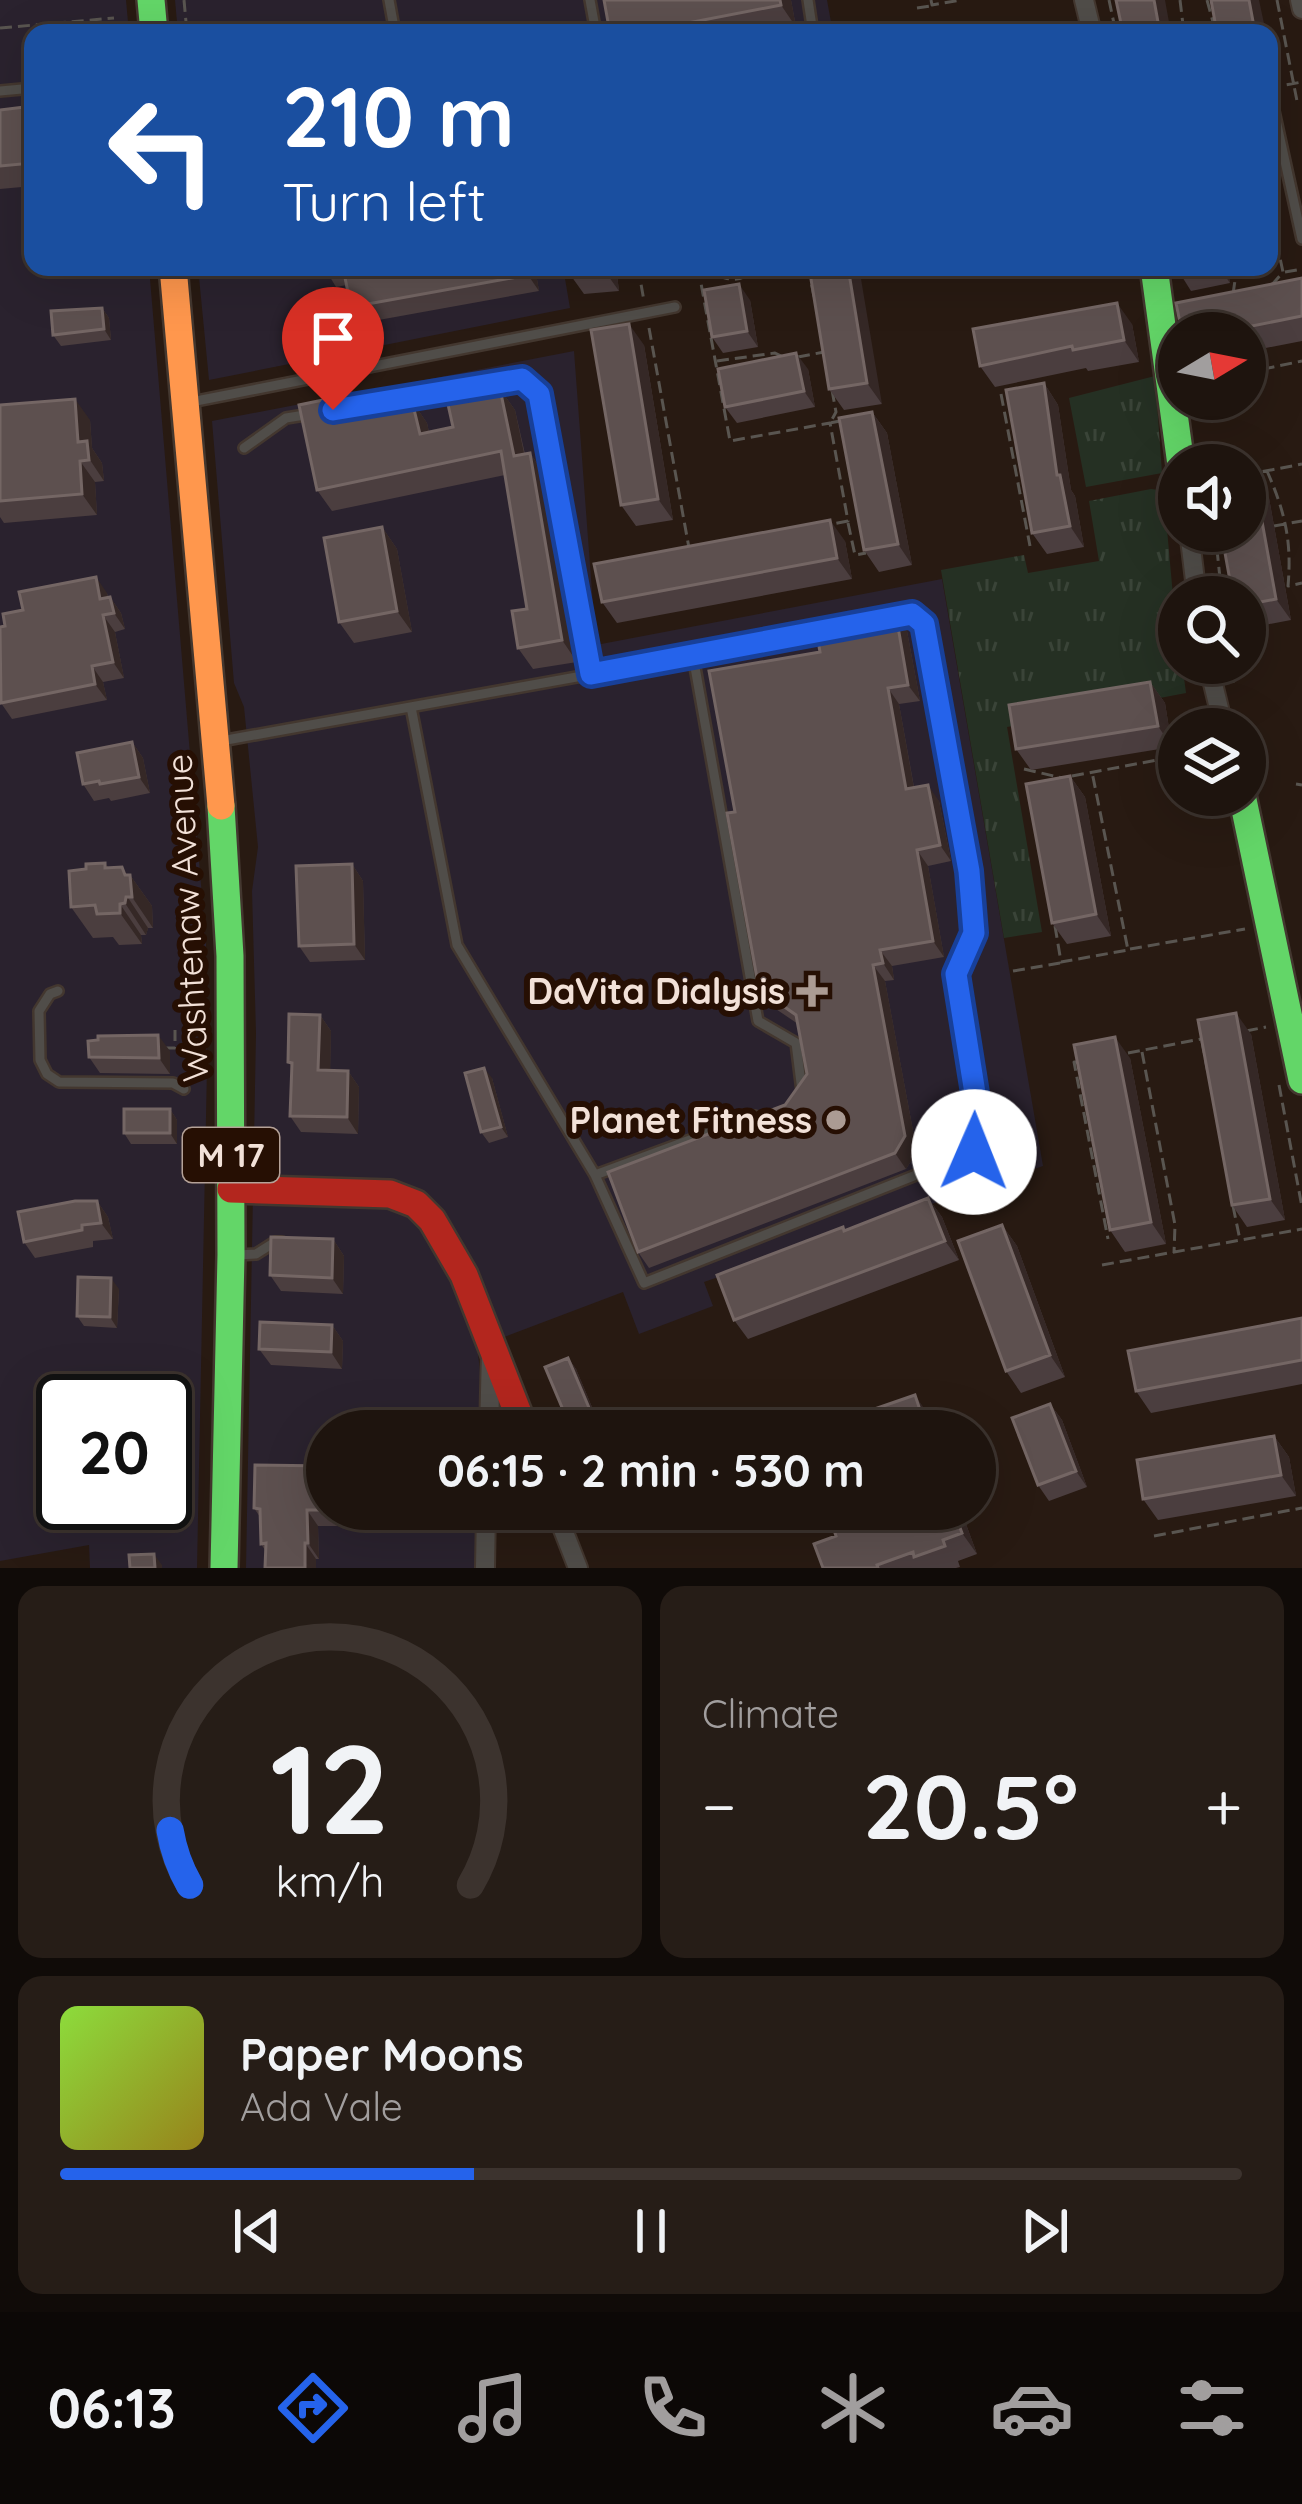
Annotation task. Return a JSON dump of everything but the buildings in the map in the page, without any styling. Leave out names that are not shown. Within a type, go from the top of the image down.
[{"type":"main road","name":"Washtenaw Avenue","points":[[174,276],[216,742],[230,956],[231,1255],[224,1568]]},
{"type":"main road","points":[[1155,276],[1178,444]]},
{"type":"main road","points":[[1245,816],[1289,1076]]},
{"type":"main road","points":[[231,1189],[390,1194],[413,1201],[433,1220],[450,1249],[517,1410]]},
{"type":"street","points":[[489,1410],[491,1344]]},
{"type":"street","points":[[484,1568],[485,1530]]},
{"type":"street","points":[[563,1530],[578,1568]]},
{"type":"lane","points":[[1278,129],[1302,239]]},
{"type":"lane","points":[[185,403],[675,307]]},
{"type":"lane","points":[[244,448],[286,418],[522,379],[539,394],[591,674]]},
{"type":"lane","points":[[411,706],[458,945],[595,1175],[644,1283],[974,1152],[978,1112],[956,974],[974,933],[969,871],[924,624],[912,614],[868,622]]},
{"type":"lane","points":[[216,742],[847,626]]},
{"type":"lane","points":[[693,656],[758,1021],[796,1043],[803,1099],[791,1103]]},
{"type":"lane","points":[[58,991],[50,994],[39,1011],[40,1060],[52,1078],[59,1082],[173,1083],[184,1089]]},
{"type":"lane","points":[[595,1175],[764,1113]]},
{"type":"lane","points":[[231,1255],[256,1254],[275,1242],[298,1243]]},
{"type":"path","points":[[917,8],[961,0]]},
{"type":"path","points":[[1277,0],[1298,106]]},
{"type":"path","points":[[46,24],[114,18]]},
{"type":"path","points":[[1278,86],[1302,82]]},
{"type":"path","points":[[1278,252],[1283,272]]},
{"type":"path","points":[[1268,289],[1283,272],[1302,269]]},
{"type":"path","points":[[640,276],[644,299]]},
{"type":"path","points":[[699,276],[730,441],[850,419]]},
{"type":"path","points":[[720,276],[729,282],[749,276]]},
{"type":"path","points":[[810,276],[816,309]]},
{"type":"path","points":[[1232,302],[1236,276]]},
{"type":"path","points":[[649,326],[689,550]]},
{"type":"path","points":[[715,361],[775,353],[786,359],[824,352]]},
{"type":"path","points":[[1266,369],[1302,361]]},
{"type":"path","points":[[832,392],[836,412],[830,423],[855,555],[875,551]]},
{"type":"path","points":[[1001,394],[1030,546]]},
{"type":"path","points":[[1302,464],[1267,471],[1287,523],[1288,586],[1302,583]]},
{"type":"path","points":[[827,525],[848,521]]},
{"type":"path","points":[[1274,526],[1302,521]]},
{"type":"path","points":[[1024,769],[1063,778],[1158,760]]},
{"type":"path","points":[[1093,772],[1128,950]]},
{"type":"path","points":[[1053,917],[1061,962]]},
{"type":"path","points":[[1013,971],[1248,928]]},
{"type":"path","points":[[1246,1031],[1268,1027]]},
{"type":"path","points":[[150,1048],[175,1048],[175,1030]]},
{"type":"path","points":[[1119,1054],[1202,1039],[1210,1084]]},
{"type":"path","points":[[1142,1050],[1174,1225],[1174,1253]]},
{"type":"path","points":[[1074,1062],[1108,1239]]},
{"type":"path","points":[[1289,1076],[1302,1207]]},
{"type":"path","points":[[1232,1196],[1240,1240]]},
{"type":"path","points":[[1102,1265],[1302,1229]]},
{"type":"path","points":[[1154,1536],[1302,1508]]},
{"type":"shaded area","points":[[0,0],[126,0],[128,24],[24,24],[24,276],[150,276],[206,944],[197,1568],[90,1568],[89,1545],[0,1561]]},
{"type":"shaded area","points":[[175,0],[827,0],[831,24],[177,24]]},
{"type":"shaded area","points":[[199,276],[565,276],[570,308],[209,380]]},
{"type":"shaded area","points":[[574,351],[596,645],[942,579],[1043,1166],[704,1282],[713,1306],[639,1334],[623,1292],[499,1339],[475,1325],[479,1410],[306,1410],[306,1530],[478,1530],[477,1568],[246,1568],[256,1033],[252,891],[258,847],[244,707],[234,683],[212,421]]},
{"type":"green space","points":[[1155,376],[1158,474],[1086,487],[1069,398]]},
{"type":"green space","points":[[1158,490],[1158,552],[1169,552],[1171,576],[1158,576],[1158,684],[1185,684],[1186,693],[1007,727],[1042,932],[1004,938],[941,570],[1024,555],[1028,573],[1099,561],[1089,501]]},
{"type":"traffic: fast","points":[[151,0],[153,24]]},
{"type":"traffic: fast","points":[[1155,276],[1178,444]]},
{"type":"traffic: fast","points":[[221,806],[230,956],[231,1255],[224,1568]]},
{"type":"traffic: fast","points":[[1246,816],[1302,1080]]},
{"type":"traffic: slow","points":[[174,276],[221,806]]},
{"type":"traffic: jam","points":[[231,1189],[390,1194],[416,1204],[432,1220],[464,1275],[517,1410]]},
{"type":"place","name":"DaVita Dialysis","points":[[812,991]]},
{"type":"place","name":"Planet Fitness","points":[[836,1120]]},
{"type":"route","points":[[333,410],[522,379],[539,394],[591,674],[912,614],[924,624],[969,871],[974,933],[956,974],[978,1112],[974,1152]]}]
